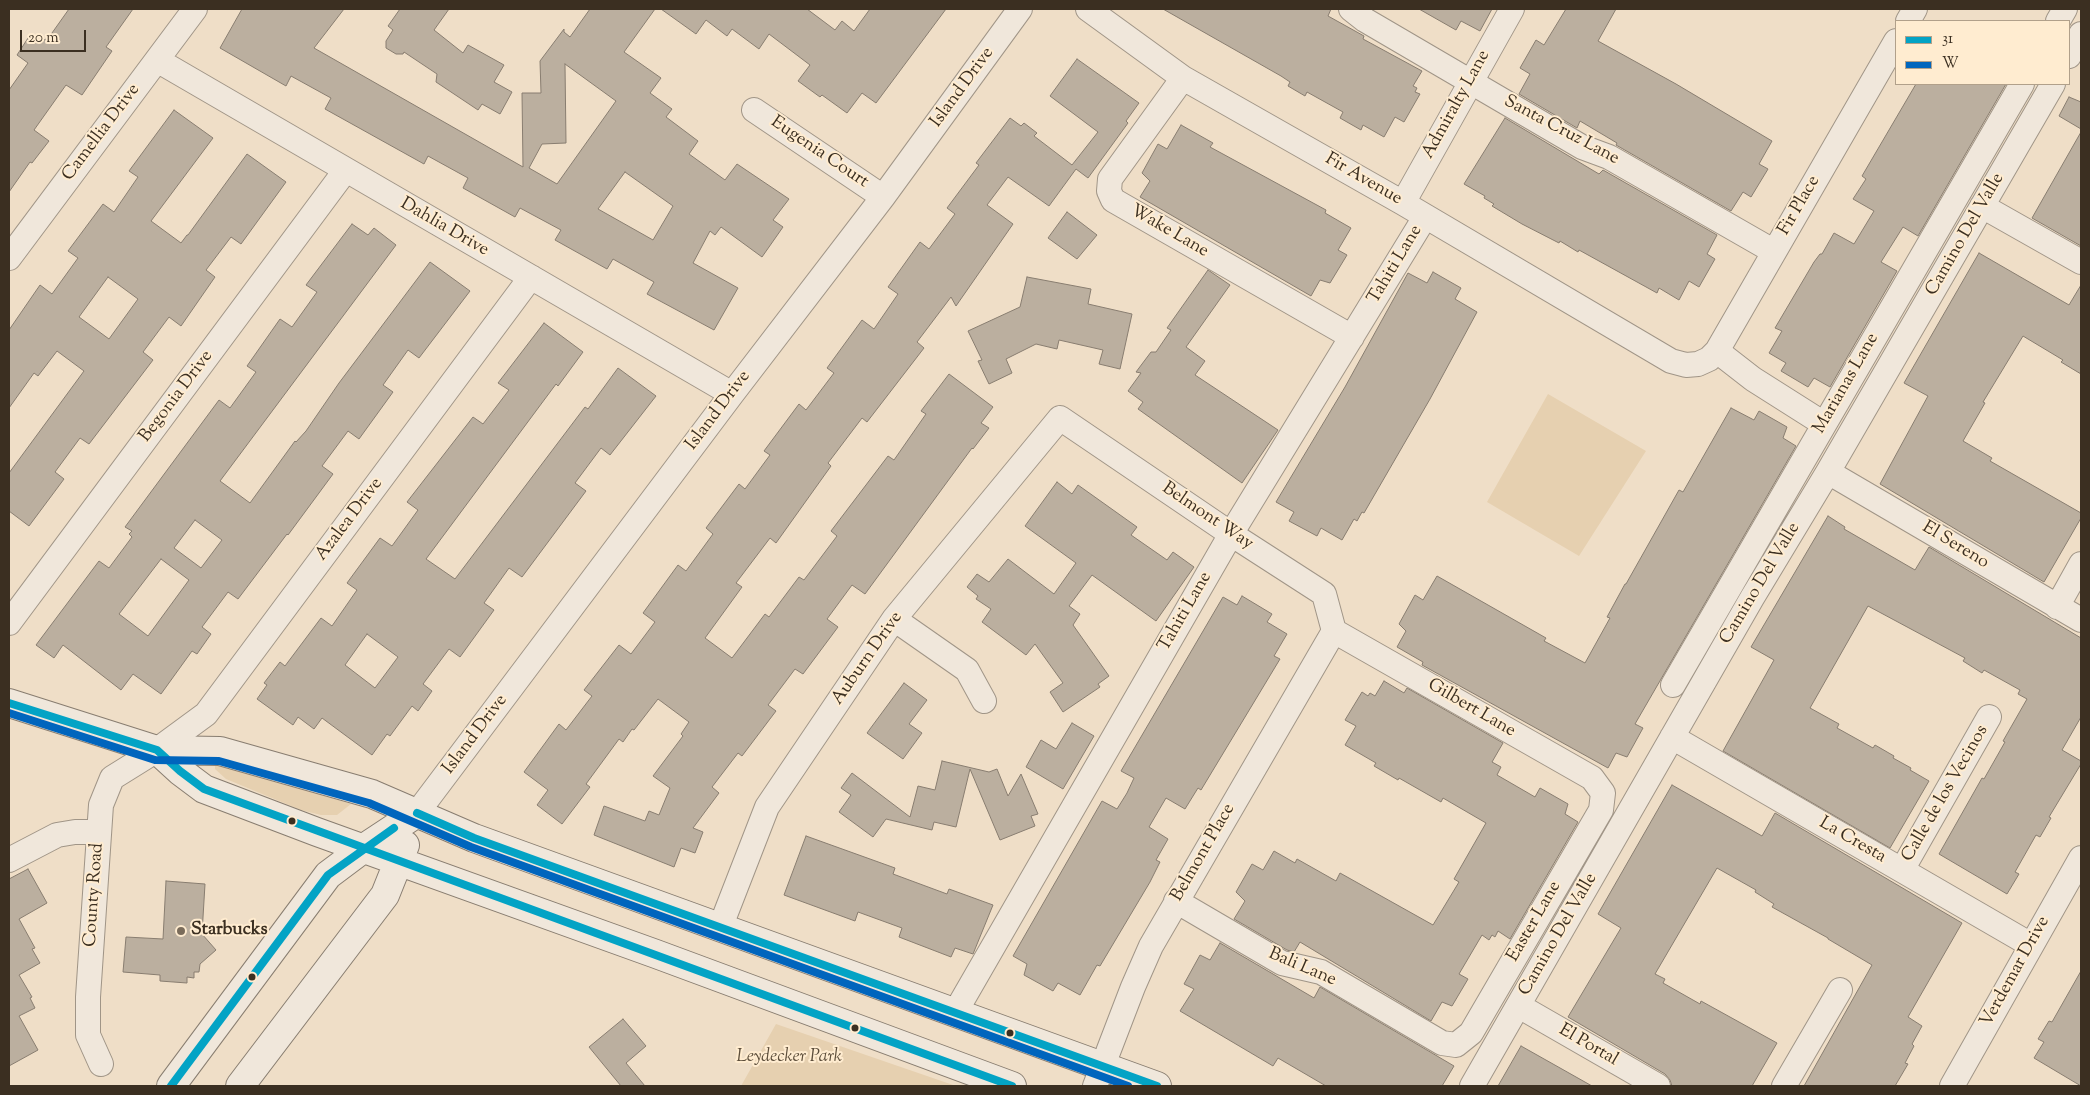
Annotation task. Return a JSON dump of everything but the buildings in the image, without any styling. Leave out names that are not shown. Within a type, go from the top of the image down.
[{"type":"main road","points":[[9,703],[157,750],[220,750],[372,794],[474,838],[720,928],[771,944],[956,1011],[1099,1076],[1157,1086]]},
{"type":"main road","points":[[157,750],[204,789],[1012,1086]]},
{"type":"main road","name":"Island Drive","points":[[171,1086],[328,875],[364,848],[417,813]]},
{"type":"main road","name":"Island Drive","points":[[240,1086],[385,895],[417,813]]},
{"type":"street","name":"Camellia Drive","points":[[9,258],[196,9]]},
{"type":"street","name":"Island Drive","points":[[417,813],[732,394],[883,197],[1020,9]]},
{"type":"street","name":"Fir Avenue","points":[[1088,9],[1183,78],[1403,203],[1671,361],[1686,365],[1707,358]]},
{"type":"street","name":"Santa Cruz Lane","points":[[1351,9],[1365,20],[1582,147],[1610,157],[1773,251]]},
{"type":"street","name":"Admiralty Lane","points":[[1403,203],[1512,9]]},
{"type":"street","points":[[1909,20],[1915,9]]},
{"type":"street","points":[[2059,20],[2065,9]]},
{"type":"street","points":[[2070,54],[2081,34]]},
{"type":"street","name":"Fir Place","points":[[1707,358],[1773,251],[1895,43]]},
{"type":"street","name":"Dahlia Drive","points":[[157,60],[345,171],[732,394]]},
{"type":"street","name":"Wake Lane","points":[[1183,78],[1110,179],[1109,191],[1113,200],[1352,337]]},
{"type":"street","name":"Marianas Lane","points":[[1673,685],[2021,85]]},
{"type":"street","name":"Camino Del Valle","points":[[1472,1086],[1752,598],[1828,472],[2052,85]]},
{"type":"street","name":"Eugenia Court","points":[[754,110],[883,197]]},
{"type":"street","name":"Begonia Drive","points":[[9,623],[345,171]]},
{"type":"street","points":[[1982,206],[2081,262]]},
{"type":"street","name":"Tahiti Lane","points":[[956,1011],[1232,534],[1425,217]]},
{"type":"street","name":"Azalea Drive","points":[[157,750],[206,714],[531,277]]},
{"type":"street","points":[[1707,358],[1753,379],[1824,424]]},
{"type":"street","name":"Belmont Way","points":[[1060,418],[1324,594],[1334,631]]},
{"type":"street","name":"Auburn Drive","points":[[720,928],[767,807],[894,619],[1060,418]]},
{"type":"street","name":"El Sereno","points":[[1828,472],[2081,620]]},
{"type":"street","points":[[2057,607],[2081,564]]},
{"type":"street","points":[[894,619],[967,670],[984,701]]},
{"type":"street","name":"Gilbert Lane","points":[[1334,631],[1592,778],[1603,793]]},
{"type":"street","name":"Belmont Place","points":[[1099,1076],[1144,962],[1176,901],[1334,631]]},
{"type":"street","name":"Calle de los Vecinos","points":[[1902,870],[1989,717]]},
{"type":"street","name":"La Cresta","points":[[1672,738],[2031,945]]},
{"type":"street","name":"County Road","points":[[101,1064],[88,1034],[88,997],[101,805],[112,778],[157,750]]},
{"type":"street","name":"Easter Lane","points":[[1456,1045],[1470,1034],[1601,810],[1603,793]]},
{"type":"street","points":[[9,860],[57,835],[75,832],[99,832]]},
{"type":"street","name":"Verdemar Drive","points":[[1952,1086],[2031,945],[2080,864]]},
{"type":"street","name":"Bali Lane","points":[[1176,901],[1282,963],[1321,972],[1442,1043],[1456,1045]]},
{"type":"street","points":[[1784,1086],[1840,990]]},
{"type":"street","name":"El Portal","points":[[1519,1006],[1658,1086]]},
{"type":"green space","points":[[1548,394],[1646,451],[1579,556],[1487,502]]},
{"type":"green space","points":[[219,764],[351,804],[337,815],[321,815],[301,810],[226,779],[215,769],[215,765]]},
{"type":"green space","name":"Leydecker Park","points":[[776,1024],[956,1086],[741,1086]]},
{"type":"transit line","name":"31","points":[[9,703],[157,750],[204,789],[1012,1086]]},
{"type":"transit line","name":"W","points":[[9,713],[155,760],[219,761],[369,803],[471,847],[1128,1086]]},
{"type":"transit line","name":"31","points":[[417,813],[474,838],[1157,1086]]},
{"type":"transit line","name":"31","points":[[171,1086],[328,875],[394,828]]},
{"type":"place","name":"Starbucks","points":[[181,931]]}]
